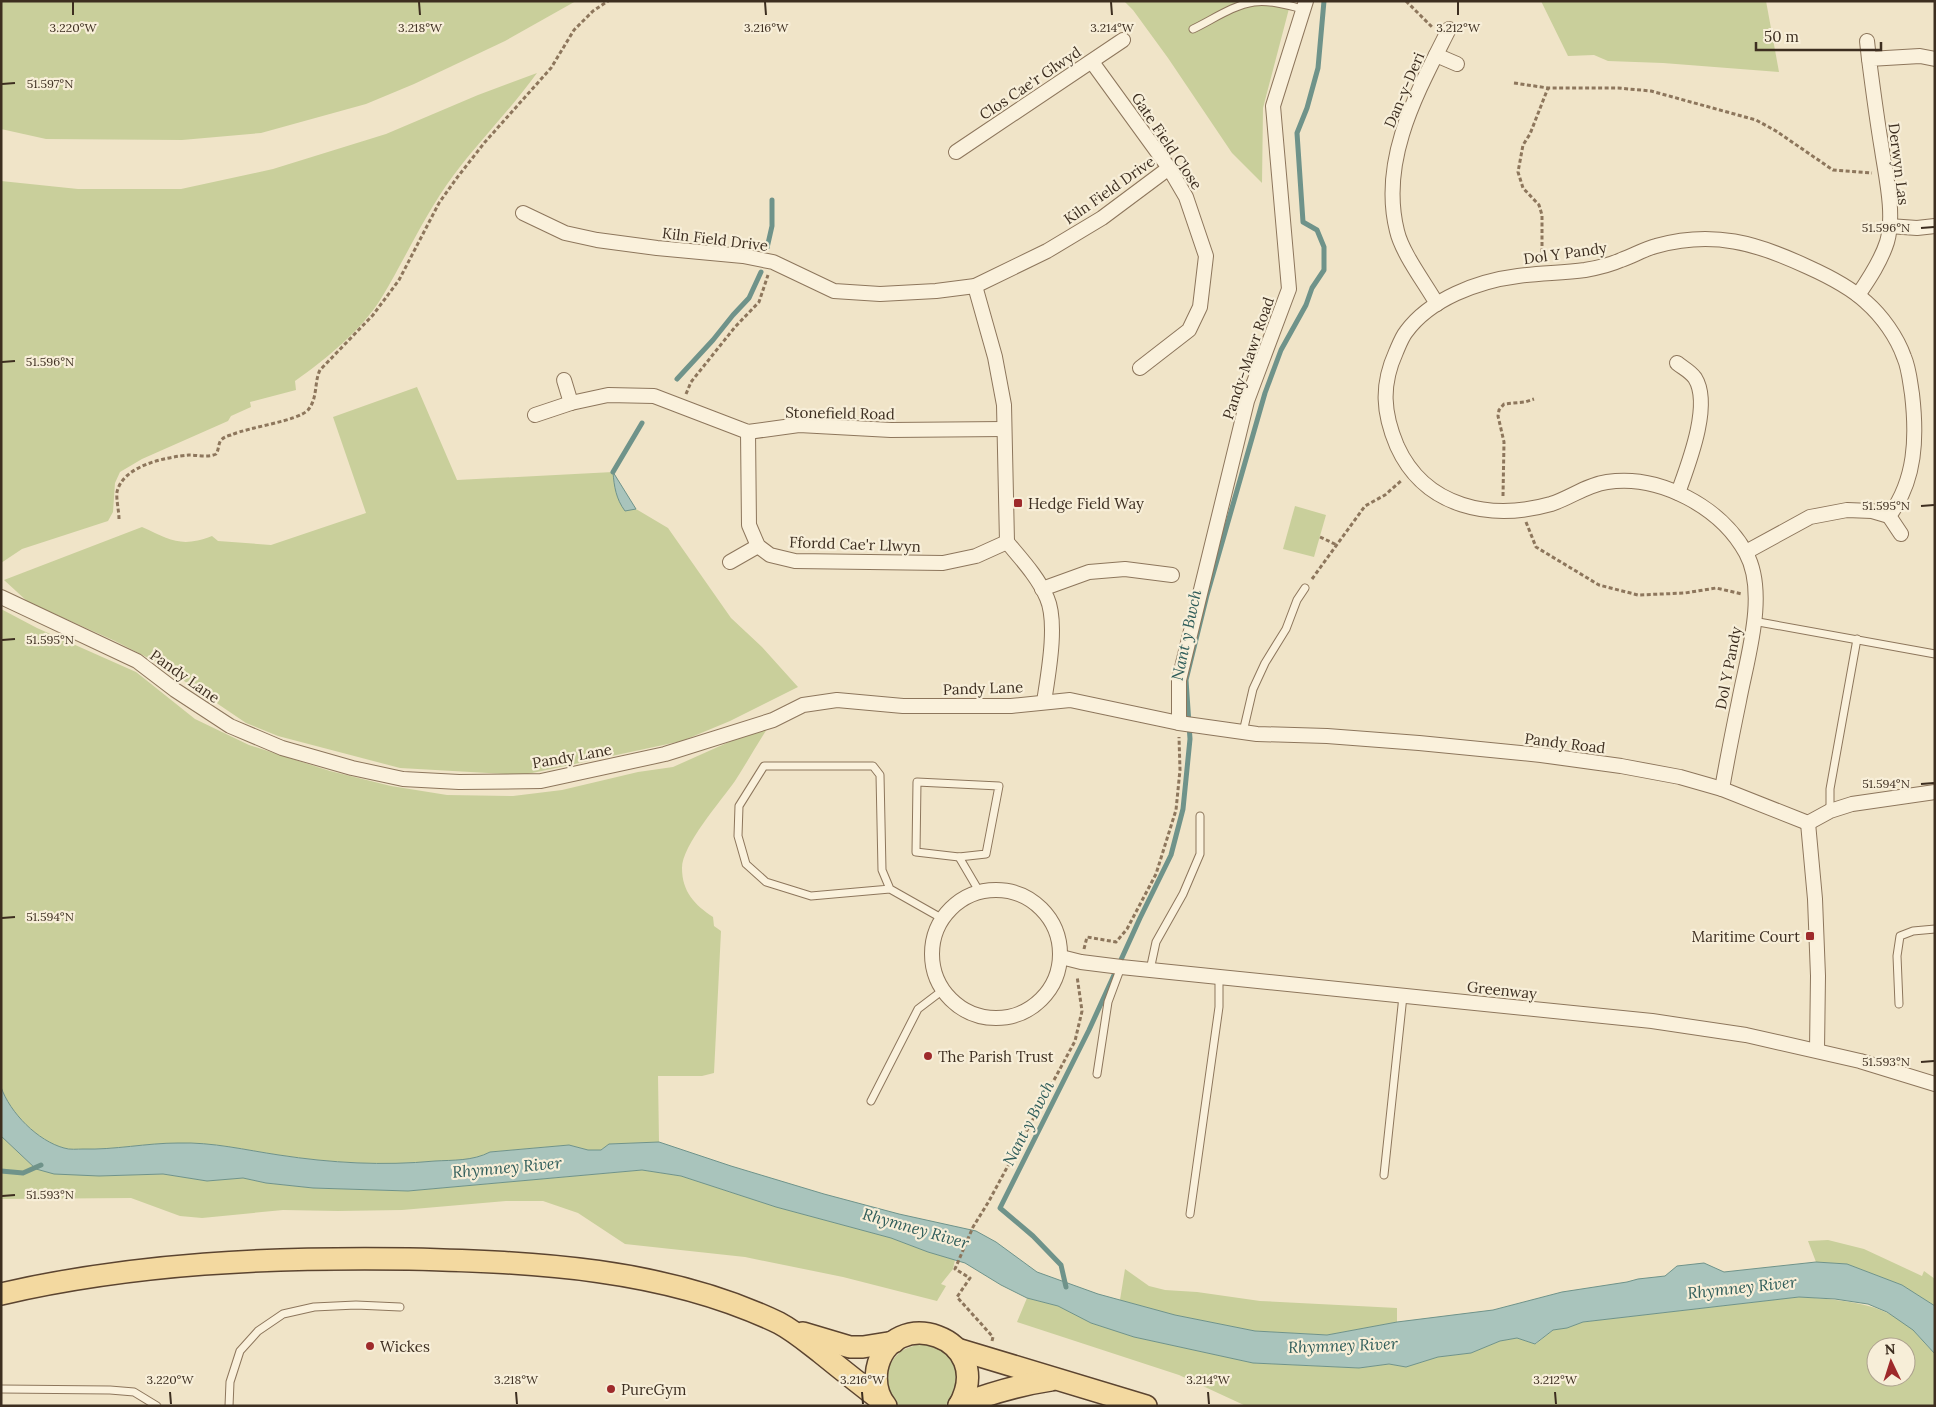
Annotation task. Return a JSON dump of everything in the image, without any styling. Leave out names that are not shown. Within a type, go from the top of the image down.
[{"type":"main road","points":[[1,1294],[110,1274],[229,1262],[313,1259],[473,1261],[595,1272],[674,1285],[743,1307],[793,1330],[850,1346],[863,1347],[894,1342]]},
{"type":"main road","points":[[793,1330],[884,1403]]},
{"type":"main road","points":[[884,1403],[877,1382],[878,1363],[894,1342],[906,1335],[920,1332],[934,1334],[946,1340],[957,1349],[965,1362],[968,1377],[966,1392],[959,1406]]},
{"type":"main road","points":[[957,1349],[1146,1406]]},
{"type":"main road","points":[[959,1406],[989,1393],[1019,1385],[1057,1379]]},
{"type":"street","name":"Pandy-Mawr Road","points":[[1179,723],[1180,680],[1247,401],[1289,289],[1273,106],[1305,5]]},
{"type":"street","name":"Dan-y-Deri","points":[[1437,304],[1410,259],[1397,232],[1393,209],[1392,183],[1398,148],[1407,117],[1419,86],[1447,34]]},
{"type":"street","name":"Clos Cae'r Glwyd","points":[[956,152],[1123,40]]},
{"type":"street","name":"Derwyn Las","points":[[1858,295],[1869,280],[1883,252],[1889,226],[1885,170],[1867,41]]},
{"type":"street","points":[[1436,55],[1457,64]]},
{"type":"street","points":[[1869,59],[1920,56],[1935,59]]},
{"type":"street","name":"Gate Field Close","points":[[1092,62],[1169,168],[1186,197],[1206,256],[1200,307],[1189,330],[1140,368]]},
{"type":"street","name":"Kiln Field Drive","points":[[523,213],[565,234],[657,248],[743,256],[773,262],[834,290],[880,294],[936,292],[975,286],[1047,252],[1102,218],[1169,168]]},
{"type":"street","points":[[1889,226],[1917,228],[1935,226]]},
{"type":"street","name":"Dol Y Pandy","points":[[1722,789],[1753,621],[1755,597],[1752,570],[1746,552],[1721,520],[1690,498],[1662,487],[1632,482],[1608,482],[1586,488],[1555,503],[1503,512],[1471,508],[1448,500],[1426,485],[1411,470],[1398,448],[1390,427],[1384,386],[1392,360],[1405,333],[1423,314],[1446,297],[1480,285],[1517,276],[1542,275],[1599,267],[1618,262],[1651,247],[1676,241],[1719,240],[1743,242],[1776,252],[1846,286],[1867,302],[1886,325],[1905,358],[1915,417],[1915,448],[1908,482],[1899,502],[1889,516]]},
{"type":"street","points":[[975,286],[995,357],[1004,405],[1007,542],[1033,573],[1042,589],[1048,600],[1052,623],[1044,702]]},
{"type":"street","points":[[1677,363],[1691,372],[1696,380],[1700,404],[1696,443],[1678,493]]},
{"type":"street","points":[[564,380],[572,403]]},
{"type":"street","name":"Stonefield Road","points":[[535,415],[572,403],[608,395],[654,396],[748,432],[799,425],[890,430],[1004,429]]},
{"type":"street","points":[[730,562],[758,546],[749,525],[748,432]]},
{"type":"street","points":[[1746,552],[1810,517],[1847,510],[1872,511],[1889,516],[1901,534]]},
{"type":"street","name":"Ffordd Cae'r Llwyn","points":[[758,546],[770,555],[795,561],[943,563],[976,556],[1007,542]]},
{"type":"street","points":[[1042,589],[1089,572],[1125,569],[1172,575]]},
{"type":"street","name":"Pandy Lane","points":[[1,597],[137,662],[175,690],[230,726],[282,748],[352,768],[404,779],[459,782],[541,781],[665,754],[773,720],[803,705],[837,700],[903,706],[1011,706],[1070,700],[1179,723]]},
{"type":"street","name":"Pandy Road","points":[[1179,723],[1243,732],[1410,742],[1541,755],[1672,776],[1722,789],[1808,822]]},
{"type":"street","points":[[1817,1050],[1818,976],[1815,899],[1808,822],[1830,810],[1852,804],[1935,792]]},
{"type":"street","points":[[1000,889],[1020,893],[1037,903],[1051,918],[1059,937],[1061,957],[1057,977],[1047,994],[1032,1008],[1014,1016],[994,1018],[974,1014],[956,1004],[943,990],[934,971],[932,951],[936,931],[942,919],[961,900],[979,891],[1000,889]]},
{"type":"street","name":"Greenway","points":[[1061,957],[1081,962],[1150,970],[1652,1021],[1746,1034],[1860,1061],[1935,1084]]},
{"type":"lane","points":[[1193,29],[1240,6],[1253,2],[1305,5]]},
{"type":"lane","points":[[1243,732],[1253,689],[1264,663],[1286,629],[1297,600],[1305,588]]},
{"type":"lane","points":[[1753,621],[1935,654]]},
{"type":"lane","points":[[1830,810],[1830,789],[1857,639]]},
{"type":"lane","points":[[890,889],[882,870],[880,776],[873,766],[764,766],[739,806],[738,836],[746,864],[766,882],[811,896],[890,889],[942,919]]},
{"type":"lane","points":[[917,782],[999,786],[986,854],[959,857],[916,852],[917,782]]},
{"type":"lane","points":[[1150,970],[1156,942],[1183,894],[1200,854],[1200,816]]},
{"type":"lane","points":[[959,857],[979,891]]},
{"type":"lane","points":[[1899,1004],[1897,956],[1900,936],[1913,931],[1935,929]]},
{"type":"lane","points":[[1097,1074],[1108,1002],[1120,966]]},
{"type":"lane","points":[[1190,1214],[1219,1007],[1219,977]]},
{"type":"lane","points":[[871,1101],[918,1009],[943,990]]},
{"type":"lane","points":[[1384,1175],[1403,996]]},
{"type":"lane","points":[[229,1406],[230,1382],[240,1351],[258,1331],[284,1314],[322,1307],[356,1305],[400,1307]]},
{"type":"lane","points":[[1,1389],[134,1392],[157,1406]]},
{"type":"path","points":[[119,519],[117,492],[124,477],[136,469],[166,458],[192,455],[212,456],[219,450],[219,442],[223,438],[240,431],[303,415],[310,408],[314,397],[316,378],[320,370],[373,315],[398,280],[439,202],[485,142],[551,68],[574,30],[593,11],[608,1]]},
{"type":"path","points":[[1406,1],[1447,34]]},
{"type":"path","points":[[1514,83],[1548,88],[1618,88],[1651,91],[1756,120],[1776,131],[1833,170],[1872,173],[1885,170]]},
{"type":"path","points":[[1542,275],[1542,215],[1539,205],[1523,188],[1518,172],[1518,162],[1523,145],[1530,134],[1548,88]]},
{"type":"path","points":[[680,406],[691,382],[735,327],[759,302],[773,262]]},
{"type":"path","points":[[1503,512],[1502,466],[1504,442],[1500,429],[1498,410],[1504,404],[1534,399]]},
{"type":"path","points":[[1305,588],[1365,506],[1385,495],[1411,470]]},
{"type":"path","points":[[1521,510],[1536,547],[1599,585],[1638,595],[1685,593],[1716,588],[1755,597]]},
{"type":"path","points":[[1320,537],[1338,545]]},
{"type":"path","points":[[988,1358],[993,1337],[957,1297],[970,1278],[955,1269],[973,1227],[990,1201],[1075,1042],[1082,1011],[1077,978],[1087,937],[1116,942],[1127,929],[1156,874],[1176,810],[1180,770],[1179,723]]},
{"type":"green space","points":[[1,1],[576,1],[505,41],[414,84],[366,104],[261,133],[182,140],[46,139],[1,129]]},
{"type":"green space","points":[[1124,1],[1291,1],[1263,108],[1262,183],[1232,153],[1168,58],[1133,10]]},
{"type":"green space","points":[[1541,1],[1766,1],[1779,72],[1663,63],[1608,61],[1594,55],[1568,56]]},
{"type":"green space","points":[[537,73],[443,190],[374,309],[343,343],[295,381],[296,390],[250,402],[251,407],[231,416],[228,421],[142,459],[120,472],[115,483],[113,512],[108,521],[22,549],[1,563],[1,181],[78,189],[181,189],[273,169],[386,134],[478,95]]},
{"type":"green space","points":[[417,387],[457,480],[613,472],[616,492],[625,510],[636,509],[668,528],[731,618],[762,647],[798,687],[730,721],[682,741],[523,775],[400,768],[278,736],[246,723],[156,662],[115,641],[28,602],[4,580],[142,527],[176,541],[201,540],[212,536],[218,541],[271,545],[366,513],[333,417]]},
{"type":"green space","points":[[1295,506],[1326,515],[1314,557],[1283,549]]},
{"type":"green space","points":[[1,609],[37,628],[136,672],[195,719],[249,745],[330,771],[391,786],[447,795],[513,796],[562,790],[638,772],[673,767],[729,742],[767,729],[735,781],[695,836],[688,848],[682,868],[687,891],[695,903],[713,917],[714,926],[721,931],[714,1073],[702,1076],[658,1076],[659,1142],[609,1144],[601,1150],[588,1150],[569,1145],[490,1152],[463,1160],[416,1163],[357,1163],[318,1160],[191,1143],[71,1149],[44,1139],[18,1116],[5,1097],[1,1087]]},
{"type":"green space","points":[[1,1136],[36,1169],[99,1176],[163,1174],[207,1181],[243,1178],[266,1183],[313,1188],[408,1191],[642,1170],[681,1176],[776,1207],[891,1238],[955,1260],[953,1269],[941,1284],[946,1286],[937,1301],[843,1277],[745,1257],[625,1244],[578,1213],[543,1201],[506,1201],[402,1210],[283,1210],[202,1218],[180,1216],[131,1198],[1,1199]]},
{"type":"green space","points":[[1828,1240],[1864,1249],[1922,1276],[1924,1271],[1935,1279],[1935,1306],[1902,1285],[1847,1264],[1816,1262],[1808,1241]]},
{"type":"green space","points":[[1125,1269],[1149,1286],[1165,1290],[1197,1292],[1260,1301],[1397,1308],[1397,1322],[1327,1335],[1255,1331],[1175,1315],[1120,1300]]},
{"type":"green space","points":[[1799,1297],[1830,1299],[1860,1304],[1889,1313],[1902,1321],[1935,1354],[1935,1406],[1246,1406],[1179,1375],[1017,1322],[1027,1298],[1058,1306],[1091,1323],[1134,1337],[1253,1363],[1359,1368],[1389,1364],[1406,1367],[1438,1357],[1471,1353],[1500,1341],[1517,1338],[1536,1344],[1553,1330],[1567,1328],[1583,1322]]},
{"type":"green space","points":[[920,1344],[940,1349],[953,1363],[956,1386],[954,1393],[945,1406],[899,1406],[893,1400],[887,1387],[887,1372],[894,1359],[899,1353],[909,1347]]},
{"type":"water","points":[[613,472],[636,509],[625,511],[619,502]]},
{"type":"water","name":"Rhymney River","points":[[1,1087],[11,1107],[26,1125],[44,1139],[69,1149],[191,1143],[318,1160],[396,1163],[463,1160],[490,1152],[569,1145],[588,1150],[601,1150],[609,1144],[659,1142],[824,1194],[899,1214],[976,1231],[996,1242],[1037,1272],[1098,1294],[1175,1315],[1255,1331],[1327,1335],[1397,1322],[1493,1310],[1562,1292],[1665,1276],[1677,1266],[1704,1263],[1724,1272],[1816,1262],[1847,1264],[1902,1285],[1935,1306],[1935,1354],[1913,1330],[1887,1312],[1868,1304],[1835,1299],[1799,1297],[1583,1322],[1567,1328],[1553,1330],[1535,1344],[1517,1338],[1500,1341],[1471,1353],[1438,1357],[1406,1367],[1389,1364],[1359,1368],[1253,1363],[1134,1337],[1091,1323],[1058,1306],[1027,1298],[965,1263],[891,1238],[776,1207],[681,1176],[642,1170],[408,1191],[313,1188],[266,1183],[243,1178],[207,1181],[163,1174],[99,1176],[54,1174],[36,1169],[1,1136]]},
{"type":"waterway","name":"Nant y Bwch","points":[[1066,1287],[1061,1265],[1033,1236],[1000,1208],[1089,1030],[1171,855],[1183,809],[1190,739],[1186,680],[1207,595],[1265,393],[1281,350],[1306,305],[1312,288],[1324,270],[1324,247],[1317,230],[1303,222],[1297,133],[1307,108],[1318,68],[1324,1]]},
{"type":"waterway","points":[[767,248],[772,226],[772,200]]},
{"type":"waterway","points":[[677,379],[749,298],[761,272]]},
{"type":"waterway","points":[[613,472],[642,423]]},
{"type":"waterway","points":[[1,1171],[23,1173],[41,1165]]},
{"type":"place","name":"Hedge Field Way","points":[[1018,503]]},
{"type":"place","name":"Maritime Court","points":[[1810,936]]},
{"type":"place","name":"The Parish Trust","points":[[928,1056]]},
{"type":"place","name":"Wickes","points":[[370,1346]]},
{"type":"place","name":"PureGym","points":[[611,1389]]}]
